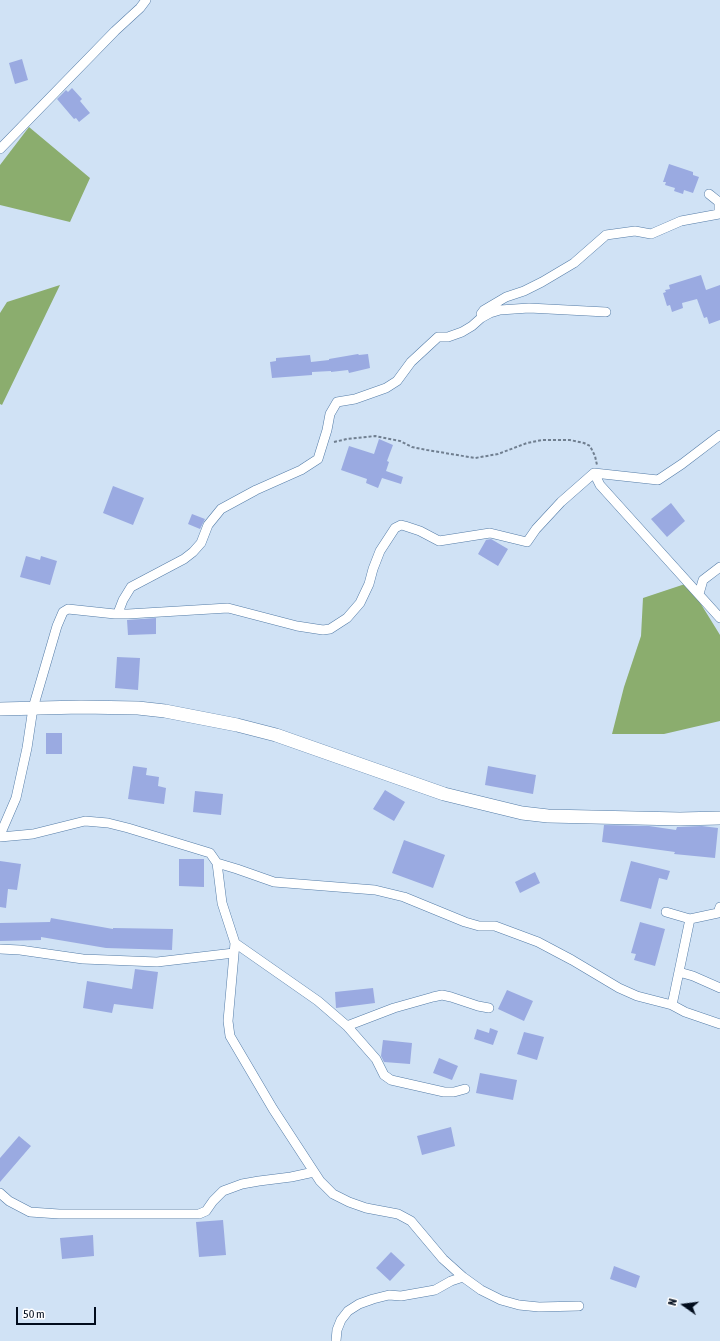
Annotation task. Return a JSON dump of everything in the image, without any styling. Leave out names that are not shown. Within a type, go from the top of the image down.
[{"type":"main road","points":[[0,709],[138,708],[165,711],[237,725],[276,735],[444,794],[522,813],[548,816],[680,819],[720,818]]},
{"type":"street","points":[[0,149],[99,47],[140,8],[146,0]]},
{"type":"street","points":[[474,323],[484,310],[506,297],[524,291],[542,282],[574,263],[606,235],[635,231],[651,234],[681,221],[719,214],[719,202],[709,194]]},
{"type":"street","points":[[118,614],[123,600],[131,587],[173,565],[193,552],[201,543],[208,525],[221,509],[256,490],[312,464],[318,459],[322,449],[330,414],[337,402],[355,399],[386,388],[396,381],[411,362],[438,337],[448,337],[462,332],[490,313],[511,309],[529,308],[606,312]]},
{"type":"street","points":[[579,1306],[559,1307],[519,1305],[501,1300],[481,1290],[463,1278],[443,1259],[411,1221],[398,1214],[366,1208],[349,1202],[333,1194],[320,1181],[273,1109],[230,1036],[228,1021],[235,943],[222,903],[217,863],[210,853],[108,823],[85,821],[33,834],[0,836],[16,798],[27,748],[33,708],[58,622],[63,612],[68,609],[118,614],[228,608],[292,625],[323,630],[330,629],[347,618],[360,603],[369,584],[380,551],[395,528],[401,525],[420,531],[439,541],[490,533],[527,542],[536,529],[561,502],[594,473],[658,480],[692,458],[720,435]]},
{"type":"street","points":[[594,473],[600,485],[720,618]]},
{"type":"street","points":[[698,594],[703,580],[720,567]]},
{"type":"street","points":[[217,863],[274,882],[375,890],[404,897],[465,922],[479,926],[496,926],[538,942],[619,988],[637,996],[672,1005],[685,1012],[720,1024]]},
{"type":"street","points":[[666,912],[690,919],[718,913],[720,906]]},
{"type":"street","points":[[672,1005],[690,919]]},
{"type":"street","points":[[235,943],[318,1001],[347,1026],[376,1059],[384,1075],[391,1080],[444,1092],[454,1092],[465,1089]]},
{"type":"street","points":[[0,950],[20,950],[82,958],[157,962],[234,953]]},
{"type":"street","points":[[679,972],[693,976],[720,988]]},
{"type":"street","points":[[347,1026],[394,1008],[442,995],[489,1008]]},
{"type":"street","points":[[0,1194],[9,1201],[30,1212],[66,1214],[199,1214],[206,1211],[223,1191],[242,1184],[314,1172]]},
{"type":"street","points":[[336,1341],[337,1330],[341,1320],[348,1311],[358,1304],[389,1295],[401,1296],[435,1290],[451,1281],[463,1278]]},
{"type":"path","points":[[322,449],[335,441],[375,436],[400,441],[412,447],[474,458],[498,454],[527,443],[542,440],[570,440],[590,446],[597,461],[594,473]]},
{"type":"green space","points":[[29,127],[90,178],[70,222],[0,205],[0,165]]},
{"type":"green space","points":[[60,285],[2,405],[0,404],[0,313],[7,302]]},
{"type":"green space","points":[[688,583],[720,635],[720,721],[664,734],[612,734],[624,687],[641,636],[643,598]]},
{"type":"building","points":[[22,59],[28,80],[15,84],[9,63]]},
{"type":"building","points":[[72,88],[82,99],[80,101],[90,113],[79,122],[76,118],[74,119],[57,99],[66,90],[68,92]]},
{"type":"building","points":[[669,164],[693,172],[693,175],[699,177],[693,193],[684,190],[683,194],[674,191],[675,188],[665,185],[666,182],[663,182]]},
{"type":"building","points":[[701,275],[706,290],[720,285],[720,320],[709,324],[707,317],[704,318],[697,299],[682,303],[683,308],[672,312],[670,305],[667,306],[663,293],[666,292],[665,290],[670,289],[669,285]]},
{"type":"building","points":[[358,354],[368,354],[370,368],[349,373],[348,370],[312,372],[312,375],[272,378],[270,362],[276,361],[276,358],[310,355],[311,362]]},
{"type":"building","points":[[379,439],[393,445],[387,461],[389,462],[386,471],[403,477],[401,484],[382,478],[378,488],[366,483],[367,479],[341,470],[349,446],[374,454]]},
{"type":"building","points":[[113,486],[144,498],[133,525],[103,513]]},
{"type":"building","points":[[671,503],[685,521],[667,537],[651,519]]},
{"type":"building","points":[[192,514],[205,519],[200,529],[188,524]]},
{"type":"building","points":[[491,539],[508,549],[498,566],[478,554],[486,540]]},
{"type":"building","points":[[26,556],[40,560],[41,556],[57,561],[50,585],[20,577]]},
{"type":"building","points":[[156,618],[156,634],[128,635],[127,620]]},
{"type":"building","points":[[117,657],[140,658],[138,690],[115,688]]},
{"type":"building","points":[[46,733],[62,733],[62,754],[46,754]]},
{"type":"building","points":[[133,766],[147,768],[146,775],[159,777],[158,786],[166,788],[164,804],[128,799]]},
{"type":"building","points":[[488,766],[536,775],[533,794],[485,785]]},
{"type":"building","points":[[385,790],[405,802],[394,821],[373,809]]},
{"type":"building","points":[[195,791],[223,794],[221,815],[193,812]]},
{"type":"building","points":[[604,825],[649,826],[676,830],[677,827],[702,826],[718,828],[715,858],[674,854],[675,852],[602,842]]},
{"type":"building","points":[[404,840],[445,855],[433,888],[392,873]]},
{"type":"building","points":[[179,859],[204,859],[204,887],[179,886]]},
{"type":"building","points":[[0,861],[21,864],[17,890],[8,889],[6,908],[0,907]]},
{"type":"building","points":[[631,861],[670,871],[667,880],[659,878],[651,909],[620,901]]},
{"type":"building","points":[[535,872],[540,883],[520,893],[515,882]]},
{"type":"building","points":[[51,918],[113,929],[173,929],[172,950],[106,948],[41,937],[41,940],[0,941],[0,923],[50,922]]},
{"type":"building","points":[[640,922],[665,929],[655,966],[634,960],[636,954],[631,953]]},
{"type":"building","points":[[135,969],[158,972],[153,1009],[114,1004],[112,1013],[83,1008],[87,981],[132,989]]},
{"type":"building","points":[[373,988],[375,1003],[336,1008],[335,992]]},
{"type":"building","points":[[507,990],[533,1001],[524,1021],[498,1009]]},
{"type":"building","points":[[490,1028],[498,1031],[493,1045],[474,1039],[477,1029],[489,1033]]},
{"type":"building","points":[[524,1032],[544,1037],[537,1060],[517,1054]]},
{"type":"building","points":[[383,1040],[412,1043],[410,1064],[384,1062],[381,1056]]},
{"type":"building","points":[[439,1058],[458,1066],[452,1080],[433,1073]]},
{"type":"building","points":[[480,1073],[517,1080],[513,1100],[476,1093]]},
{"type":"building","points":[[451,1127],[455,1146],[422,1155],[417,1136]]},
{"type":"building","points":[[19,1136],[31,1146],[0,1182],[0,1158]]},
{"type":"building","points":[[223,1220],[226,1255],[199,1257],[196,1222]]},
{"type":"building","points":[[93,1235],[94,1256],[62,1259],[60,1238]]},
{"type":"building","points":[[391,1252],[405,1265],[390,1281],[376,1268]]},
{"type":"building","points":[[614,1266],[640,1276],[636,1288],[610,1279]]}]
